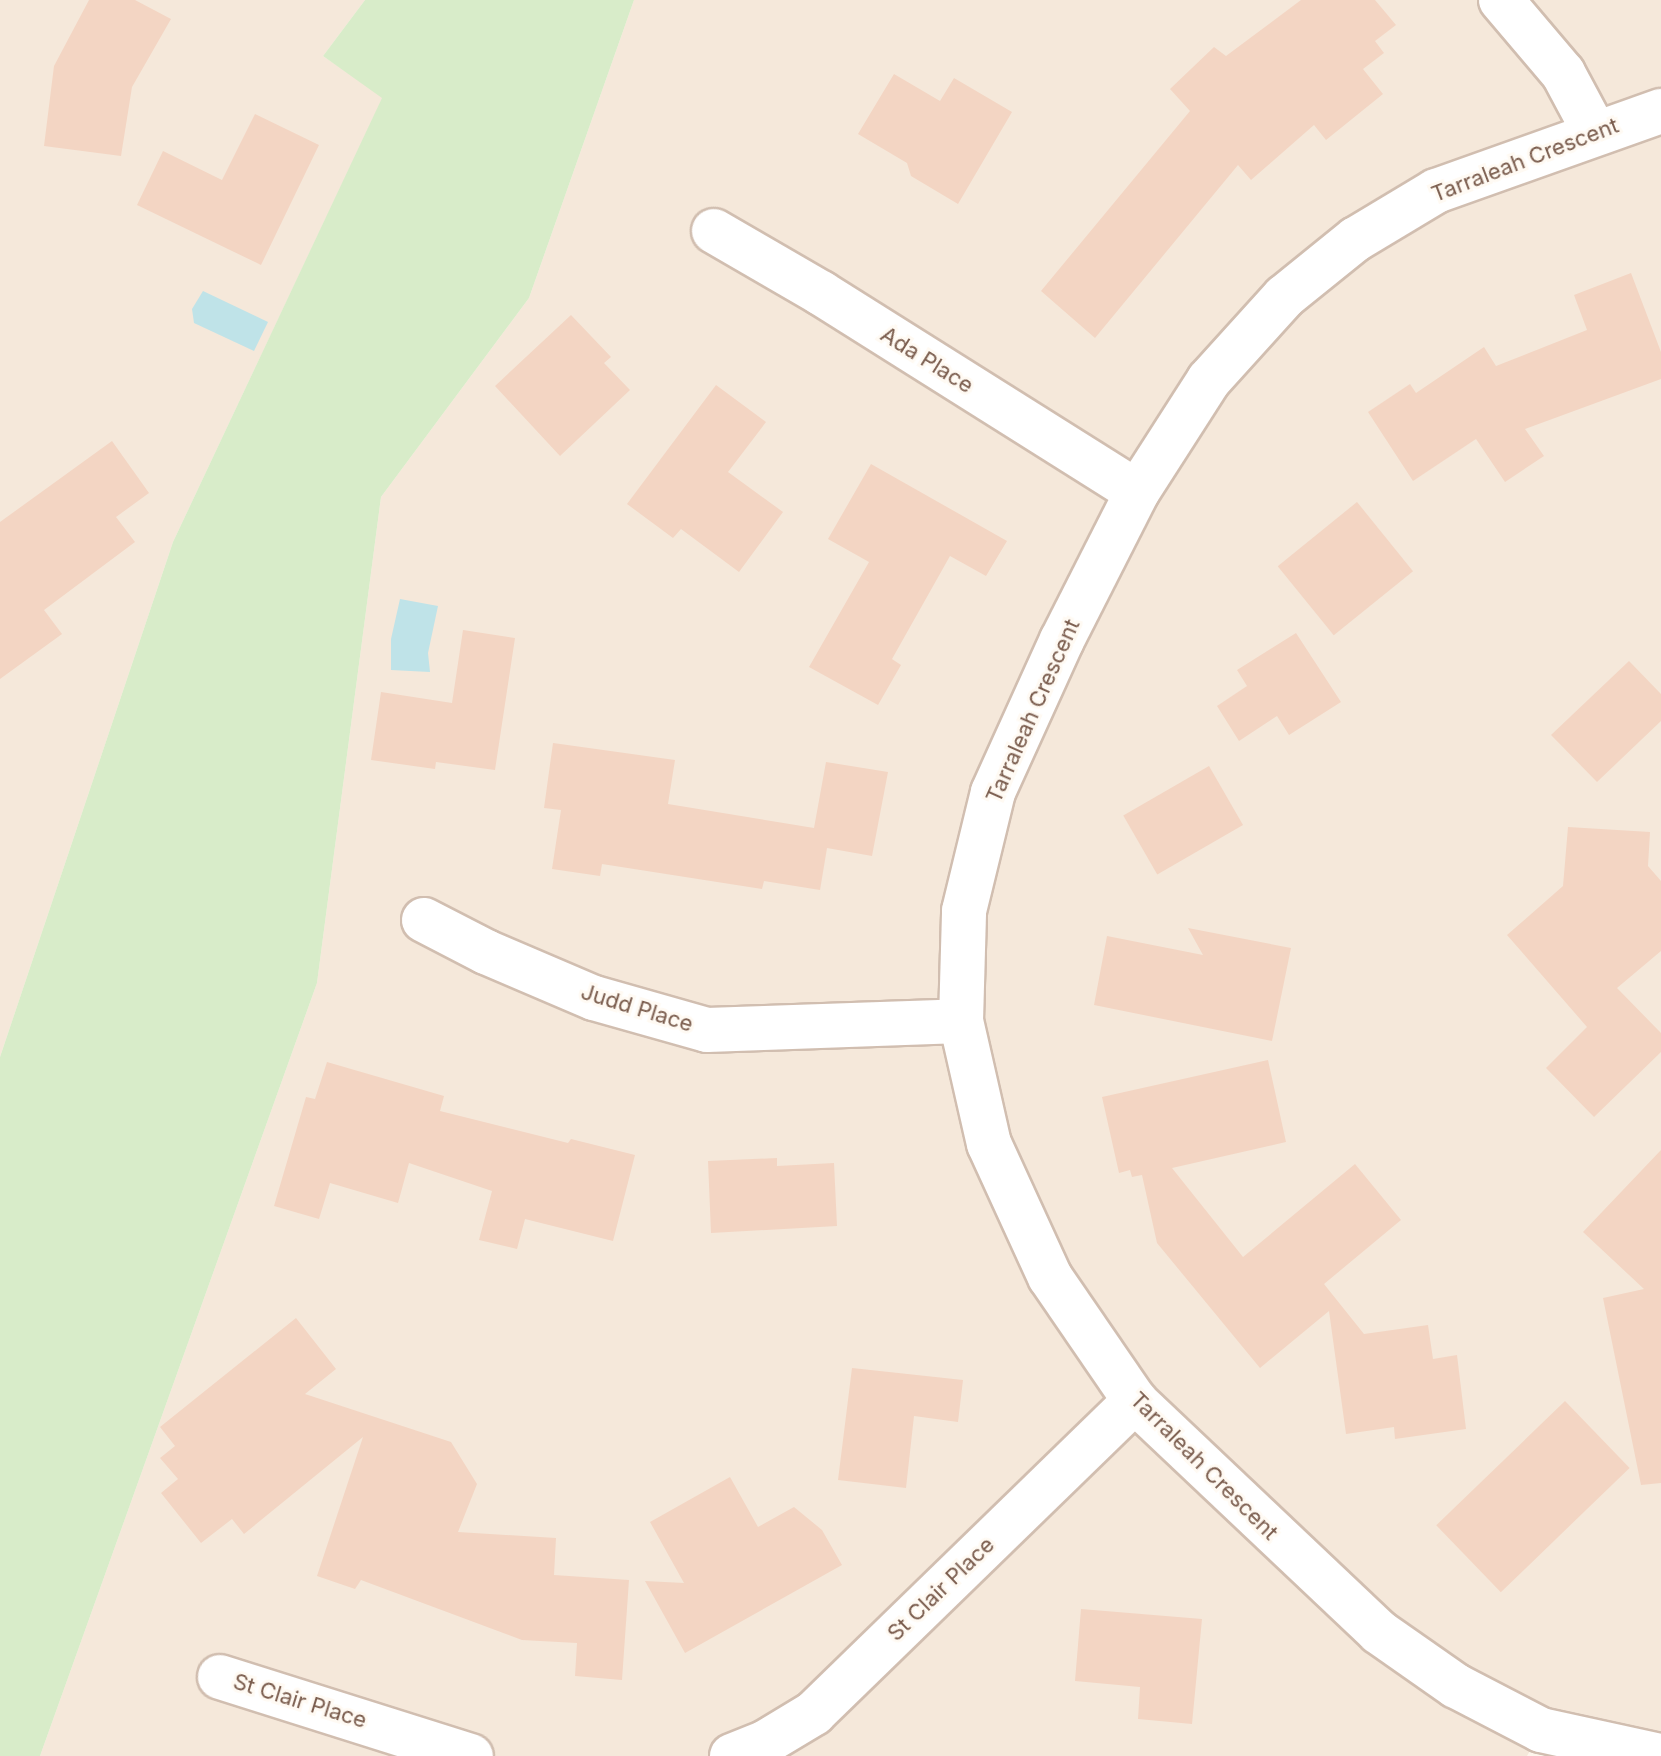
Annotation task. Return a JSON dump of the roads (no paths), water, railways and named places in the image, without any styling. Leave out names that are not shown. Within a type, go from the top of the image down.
[{"type":"street","points":[[1501,0],[1563,73],[1595,133]]},
{"type":"street","name":"Tarraleah Crescent","points":[[1660,1756],[1536,1743],[1379,1632],[1135,1401],[1044,1264],[989,1144],[961,1021],[964,911],[993,792],[1062,640],[1137,492],[1209,380],[1284,297],[1356,239],[1436,191],[1661,111]]},
{"type":"street","name":"Ada Place","points":[[714,231],[821,293],[1137,492]]},
{"type":"street","name":"Judd Place","points":[[424,920],[486,952],[594,998],[707,1030],[961,1021]]},
{"type":"street","name":"St Clair Place","points":[[732,1756],[766,1742],[814,1713],[1135,1401]]},
{"type":"street","name":"St Clair Place","points":[[220,1677],[471,1756]]},
{"type":"water","points":[[203,291],[268,322],[254,351],[194,323],[192,309]]},
{"type":"water","points":[[400,599],[438,606],[428,653],[430,672],[391,670],[391,639]]}]
